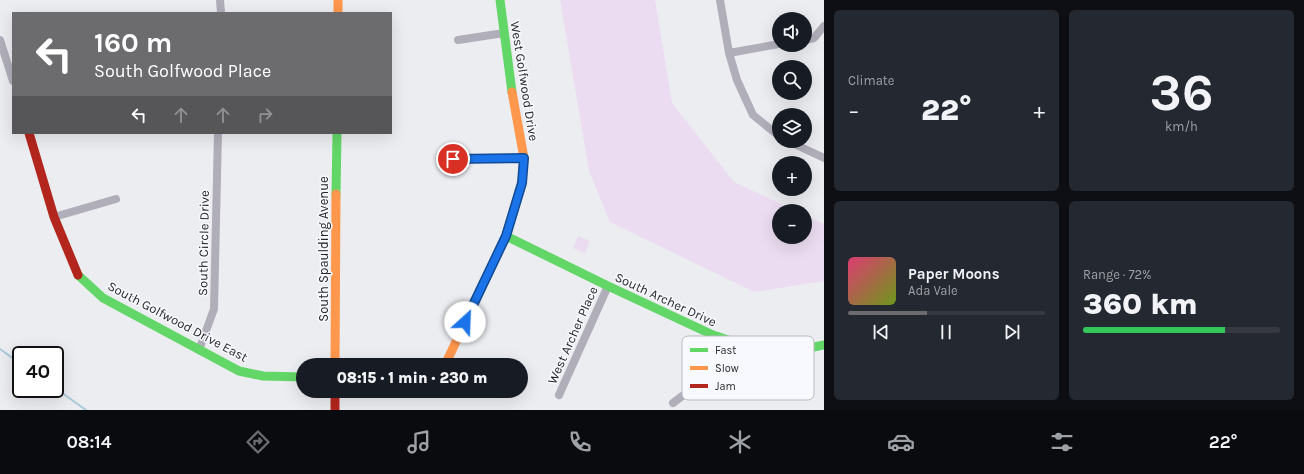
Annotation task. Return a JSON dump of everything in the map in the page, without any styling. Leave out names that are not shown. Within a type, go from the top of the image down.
[{"type":"street","points":[[220,0],[221,12]]},
{"type":"street","points":[[338,0],[338,12]]},
{"type":"street","name":"West Golfwood Drive","points":[[448,358],[506,236],[522,183],[524,158],[512,89],[500,0]]},
{"type":"street","points":[[720,0],[729,53],[737,80],[753,115],[772,130]]},
{"type":"street","points":[[812,38],[824,26]]},
{"type":"street","points":[[458,40],[504,33]]},
{"type":"street","points":[[0,40],[12,78]]},
{"type":"street","points":[[729,53],[772,45]]},
{"type":"street","name":"South Golfwood Drive East","points":[[29,134],[54,217],[78,274],[103,298],[240,371],[263,376],[296,377]]},
{"type":"street","name":"South Circle Drive","points":[[199,350],[214,309],[218,134]]},
{"type":"street","name":"South Spaulding Avenue","points":[[335,358],[337,134]]},
{"type":"street","points":[[803,148],[824,158]]},
{"type":"street","points":[[453,159],[524,158]]},
{"type":"street","points":[[54,217],[116,199]]},
{"type":"street","name":"South Archer Drive","points":[[506,236],[608,286],[716,336]]},
{"type":"street","name":"West Archer Place","points":[[558,395],[608,286]]},
{"type":"street","name":"South Archer Drive","points":[[814,347],[824,345]]},
{"type":"street","points":[[673,403],[682,396]]},
{"type":"street","points":[[335,398],[335,410]]},
{"type":"shaded area","points":[[560,0],[655,0],[672,103],[734,182],[781,204],[772,204],[772,244],[812,244],[812,218],[824,224],[824,281],[754,292],[610,222],[589,171]]},
{"type":"shaded area","points":[[578,236],[590,241],[585,253],[573,248]]},
{"type":"waterway","points":[[0,349],[12,358]]},
{"type":"waterway","points":[[64,394],[86,410]]},
{"type":"traffic: fast","points":[[500,0],[512,92]]},
{"type":"traffic: fast","points":[[336,194],[337,134]]},
{"type":"traffic: fast","points":[[506,236],[608,286],[716,336]]},
{"type":"traffic: fast","points":[[78,275],[103,298],[239,371],[263,376],[296,377]]},
{"type":"traffic: fast","points":[[814,347],[824,345]]},
{"type":"traffic: slow","points":[[338,0],[338,12]]},
{"type":"traffic: slow","points":[[448,358],[506,236],[522,183],[524,158],[512,92]]},
{"type":"traffic: slow","points":[[335,358],[336,194]]},
{"type":"traffic: jam","points":[[29,134],[54,217],[78,275]]},
{"type":"traffic: jam","points":[[335,398],[335,410]]},
{"type":"route","points":[[453,159],[524,158],[522,183],[506,236],[465,322]]}]
